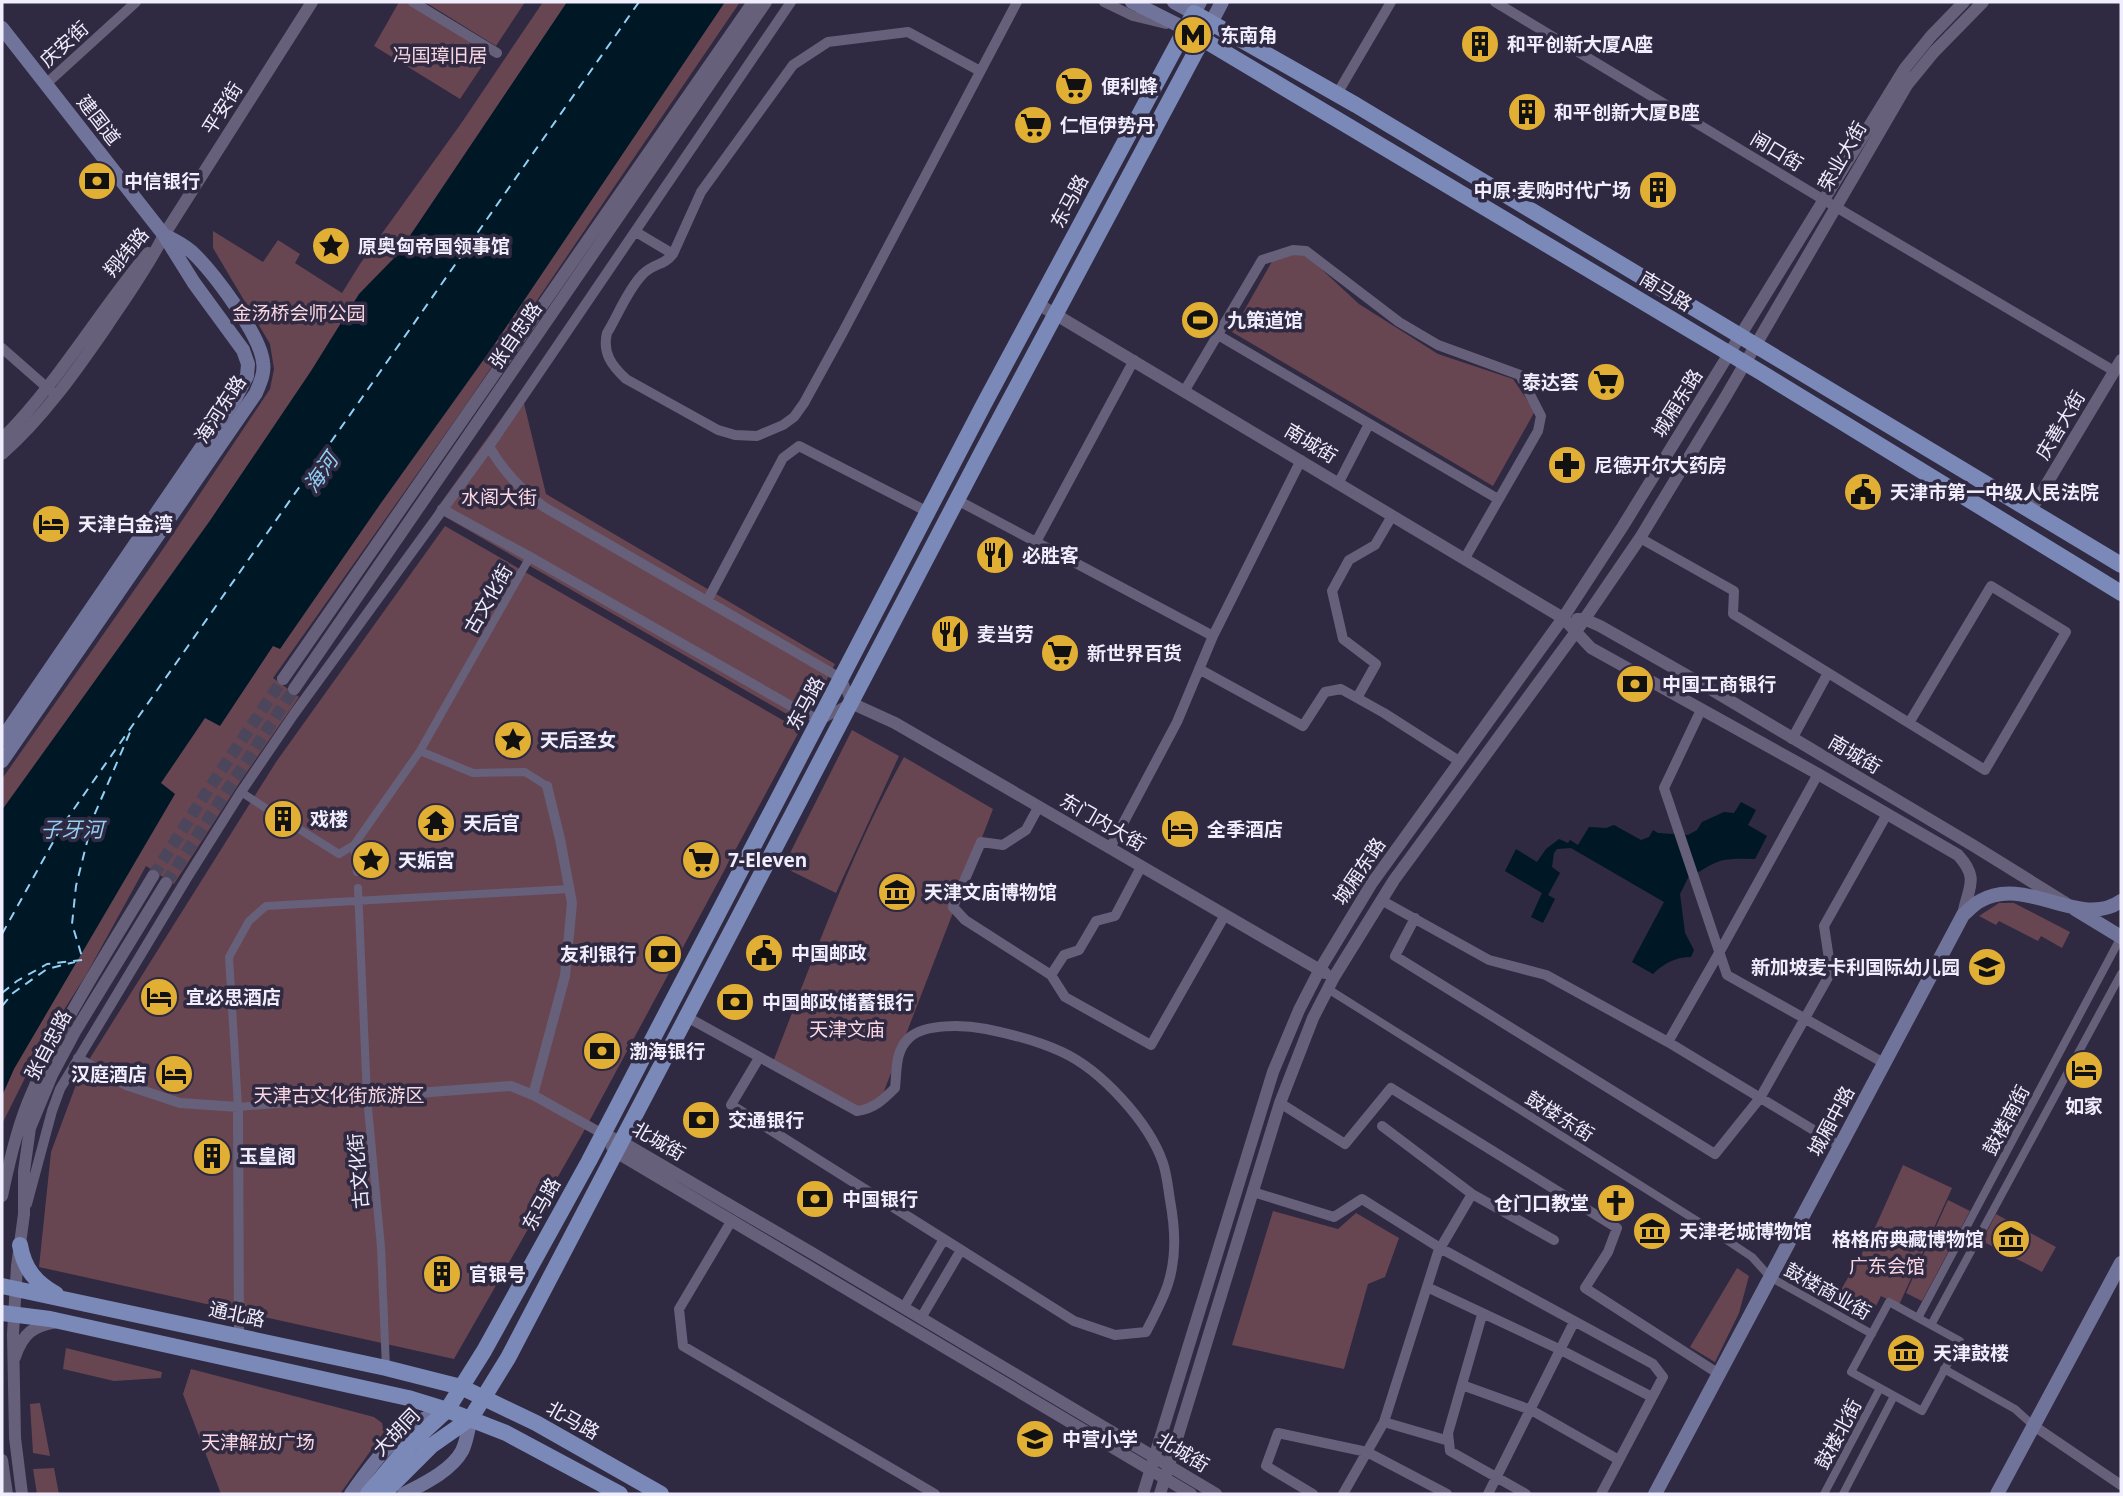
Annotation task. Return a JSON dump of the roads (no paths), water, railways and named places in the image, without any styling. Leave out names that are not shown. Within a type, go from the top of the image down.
[{"type":"main road","points":[[1132,2],[1186,29]]},
{"type":"main road","points":[[404,1494],[425,1483],[454,1461],[463,1450],[471,1418],[508,1358],[957,500],[1222,2]]},
{"type":"main road","name":"东马路","points":[[447,1410],[484,1351],[603,1134],[928,512],[1186,29],[1187,5]]},
{"type":"main road","name":"南马路","points":[[1187,5],[1211,23],[1337,94],[2121,565]]},
{"type":"main road","name":"建国道","points":[[2,28],[164,235]]},
{"type":"main road","name":"南马路","points":[[1186,29],[1745,363],[2121,593]]},
{"type":"main road","name":"海河东路","points":[[2,739],[236,397],[247,376],[248,364],[243,351],[188,275],[164,235]]},
{"type":"main road","name":"海河东路","points":[[2,761],[256,394],[262,380],[264,364],[260,346],[251,330],[194,254],[181,243],[164,235]]},
{"type":"main road","name":"城厢中路","points":[[1655,1494],[1963,915],[1980,901],[2011,893],[2072,907],[2106,909],[2121,901]]},
{"type":"main road","name":"南城街","points":[[2072,907],[2121,937]]},
{"type":"main road","points":[[20,1245],[30,1273],[46,1288],[65,1298]]},
{"type":"main road","points":[[1997,1494],[2121,1263]]},
{"type":"main road","name":"通北路","points":[[9,1288],[386,1367],[461,1387]]},
{"type":"main road","points":[[6,1311],[408,1398],[471,1418],[506,1433],[620,1494]]},
{"type":"main road","name":"北马路","points":[[461,1387],[536,1423],[661,1494]]},
{"type":"main road","name":"大胡同","points":[[377,1492],[410,1444],[447,1410]]},
{"type":"main road","name":"大胡同","points":[[351,1494],[379,1457],[406,1429],[432,1414],[447,1410]]},
{"type":"main road","name":"大胡同","points":[[377,1492],[431,1446],[471,1418]]},
{"type":"street","name":"庆安街","points":[[46,84],[136,2]]},
{"type":"street","name":"平安街","points":[[164,235],[312,2]]},
{"type":"street","points":[[413,2],[497,53]]},
{"type":"street","name":"张自忠路","points":[[283,679],[753,2]]},
{"type":"street","name":"张自忠路","points":[[294,689],[766,2]]},
{"type":"street","points":[[24,1214],[52,1111],[61,1089],[241,792],[302,703],[489,446],[791,2]]},
{"type":"street","points":[[980,71],[908,32],[828,42],[793,65],[701,192],[673,254],[667,262],[649,268],[640,277],[607,333],[604,343],[606,353],[615,369],[626,379],[718,430],[735,435],[757,436],[794,417],[804,403],[1017,2]]},
{"type":"street","points":[[1104,2],[1133,16],[1186,29]]},
{"type":"street","points":[[1337,94],[1391,2]]},
{"type":"street","name":"闸口街","points":[[1495,2],[1829,203],[2118,365]]},
{"type":"street","name":"荣业大街","points":[[1756,344],[1829,203],[1905,68],[1964,2]]},
{"type":"street","name":"荣业大街","points":[[1741,335],[1907,85],[1934,52],[1983,2]]},
{"type":"street","points":[[636,232],[673,254]]},
{"type":"street","name":"翔纬路","points":[[2,454],[26,431],[133,270],[164,235]]},
{"type":"street","points":[[1185,390],[1262,260],[1293,250],[1306,251],[1399,322],[1437,345],[1520,375],[1541,416],[1538,431],[1465,558]]},
{"type":"street","name":"南城街","points":[[1038,304],[1563,618],[1591,648],[1958,855],[1970,870],[1972,881],[1963,915]]},
{"type":"street","points":[[1219,335],[1498,499]]},
{"type":"street","name":"城厢东路","points":[[1143,1494],[1273,1072],[1320,969],[1372,883],[1563,618],[1741,335]]},
{"type":"street","name":"城厢东路","points":[[1160,1494],[1280,1103],[1302,1043],[1331,983],[1381,901],[1640,538],[1756,344]]},
{"type":"street","points":[[2,348],[52,392]]},
{"type":"street","points":[[1036,542],[1134,360]]},
{"type":"street","name":"庆善大街","points":[[2031,510],[2118,365]]},
{"type":"street","name":"翔纬路","points":[[2,439],[52,392]]},
{"type":"street","points":[[1339,482],[1369,424]]},
{"type":"street","points":[[442,509],[798,710],[820,720],[851,703],[842,679],[544,507],[511,479],[489,446]]},
{"type":"street","points":[[707,601],[783,458],[799,446],[928,512]]},
{"type":"street","points":[[1110,848],[1177,722],[1213,636],[1301,460]]},
{"type":"street","points":[[957,500],[1213,636]]},
{"type":"street","points":[[1357,698],[1376,664],[1343,639],[1332,591],[1349,560],[1375,545],[1392,516]]},
{"type":"street","points":[[1640,538],[1734,591],[1733,614],[1828,673],[1985,770],[2066,632],[1992,586],[1909,723]]},
{"type":"street","name":"古文化街","points":[[354,845],[420,751],[530,557]]},
{"type":"street","name":"南城街","points":[[1563,618],[1584,619],[1691,678],[1975,846],[2072,907]]},
{"type":"street","points":[[1199,669],[1303,726],[1325,692],[1341,689],[1459,761]]},
{"type":"street","points":[[1792,739],[1828,673]]},
{"type":"street","name":"东门内大街","points":[[851,703],[895,723],[1320,969],[1331,983]]},
{"type":"street","points":[[1701,710],[1664,788],[1727,975],[1884,1063]]},
{"type":"street","points":[[420,751],[473,773],[526,772],[547,786],[572,903],[565,976],[533,1095]]},
{"type":"street","points":[[1668,1042],[1818,774]]},
{"type":"street","points":[[241,792],[275,814]]},
{"type":"street","points":[[1038,807],[1026,830],[1003,845],[981,842],[953,907],[965,920],[1051,975],[1065,997],[1151,1045],[1225,915]]},
{"type":"street","points":[[1415,918],[1395,956],[1715,1154],[1760,1098],[1830,972],[1824,926],[1887,814]]},
{"type":"street","points":[[291,824],[339,854],[357,870],[354,845],[339,854]]},
{"type":"street","points":[[1051,975],[1064,955],[1079,950],[1096,921],[1115,915],[1142,867]]},
{"type":"street","name":"张自忠路","points":[[2,1196],[16,1136],[41,1071],[83,993],[153,876]]},
{"type":"street","name":"张自忠路","points":[[13,1364],[6,1311],[20,1245],[24,1214],[24,1171],[30,1128],[52,1075],[76,1030],[166,883]]},
{"type":"street","name":"古文化街","points":[[358,888],[367,1097],[381,1247],[386,1367]]},
{"type":"street","points":[[239,1336],[238,1107],[229,957],[249,921],[266,906],[569,888]]},
{"type":"street","points":[[1381,901],[1489,960],[1546,975],[1668,1042],[1840,1146]]},
{"type":"street","name":"鼓楼南街","points":[[1918,1318],[2121,937]]},
{"type":"street","name":"鼓楼南街","points":[[1931,1325],[2121,974]]},
{"type":"street","name":"鼓楼东街","points":[[1331,983],[1752,1257],[1770,1277]]},
{"type":"street","points":[[687,1017],[857,1111],[877,1105],[895,1088],[896,1063],[903,1045],[920,1031],[965,1025],[1008,1034],[1064,1053],[1101,1079],[1123,1099],[1147,1130],[1164,1164],[1174,1223],[1173,1261],[1168,1285],[1146,1332],[1115,1335],[1074,1321],[731,1105],[760,1058]]},
{"type":"street","points":[[78,1058],[126,1085],[180,1103],[238,1107],[512,1086],[603,1134]]},
{"type":"street","points":[[1280,1103],[1345,1144],[1391,1088],[1618,1228],[1608,1252],[1585,1288],[1719,1374]]},
{"type":"street","points":[[1382,1126],[1472,1194],[1554,1240]]},
{"type":"street","name":"北城街","points":[[603,1134],[732,1220],[1166,1472],[1216,1494]]},
{"type":"street","name":"北城街","points":[[619,1147],[904,1307],[1152,1464]]},
{"type":"street","points":[[1253,1192],[1335,1217],[1362,1199],[1440,1248],[1653,1364],[1663,1377],[1601,1494]]},
{"type":"street","points":[[1341,1494],[1384,1422],[1440,1248],[1472,1194]]},
{"type":"street","points":[[732,1220],[679,1309],[683,1346],[935,1494]]},
{"type":"street","points":[[904,1307],[944,1239]]},
{"type":"street","points":[[921,1318],[961,1250]]},
{"type":"street","name":"鼓楼商业街","points":[[1770,1277],[1872,1334]]},
{"type":"street","points":[[1427,1287],[1561,1350],[1652,1397]]},
{"type":"street","points":[[1889,1302],[1931,1325],[1960,1341],[1922,1411],[1851,1372],[1889,1302]]},
{"type":"street","points":[[1482,1315],[1448,1433],[1450,1451],[1527,1494]]},
{"type":"street","points":[[22,1494],[15,1438],[13,1364],[22,1339],[29,1332],[46,1324],[60,1322]]},
{"type":"street","points":[[1488,1494],[1574,1322]]},
{"type":"street","points":[[1944,1369],[2015,1409],[2034,1426],[2121,1485]]},
{"type":"street","points":[[1462,1385],[1531,1410],[1619,1460]]},
{"type":"street","name":"鼓楼北街","points":[[1824,1494],[1880,1388]]},
{"type":"street","name":"鼓楼北街","points":[[1843,1494],[1894,1396]]},
{"type":"street","points":[[1384,1422],[1449,1441]]},
{"type":"street","points":[[1313,1494],[1266,1466],[1278,1433],[1367,1452],[1447,1494]]},
{"type":"street","points":[[2,1460],[7,1494]]},
{"type":"street","name":"北城街","points":[[1166,1472],[1191,1494]]},
{"type":"water","name":"子牙河","points":[[567,2],[725,2],[492,348],[280,649],[273,646],[220,726],[205,718],[161,783],[175,794],[14,1069],[2,1096],[2,810],[209,522],[311,371],[359,294],[397,255]]},
{"type":"water","points":[[1741,802],[1756,810],[1748,825],[1767,836],[1755,859],[1720,861],[1689,876],[1680,894],[1685,933],[1694,950],[1691,957],[1670,961],[1653,974],[1632,962],[1664,902],[1571,848],[1557,849],[1552,867],[1560,873],[1548,895],[1555,899],[1543,923],[1531,917],[1542,893],[1505,871],[1516,849],[1537,862],[1546,849],[1559,839],[1568,843],[1570,840],[1578,845],[1589,827],[1606,828],[1614,825],[1641,840],[1649,837],[1653,830],[1658,833],[1688,835],[1697,830],[1702,822],[1724,812],[1734,813]]},
{"type":"tunnel","points":[[153,876],[283,679]]},
{"type":"tunnel","points":[[166,883],[294,689]]},
{"type":"tunnel","points":[[275,814],[291,824]]},
{"type":"place","name":"东南角","points":[[1193,35]]},
{"type":"place","name":"和平创新大厦A座","points":[[1480,44]]},
{"type":"place","name":"便利蜂","points":[[1074,86]]},
{"type":"place","name":"和平创新大厦B座","points":[[1527,112]]},
{"type":"place","name":"仁恒伊势丹","points":[[1033,125]]},
{"type":"place","name":"中信银行","points":[[97,181]]},
{"type":"place","name":"中原·麦购时代广场","points":[[1658,190]]},
{"type":"place","name":"原奥匈帝国领事馆","points":[[331,246]]},
{"type":"place","name":"九策道馆","points":[[1200,320]]},
{"type":"place","name":"泰达荟","points":[[1606,382]]},
{"type":"place","name":"尼德开尔大药房","points":[[1567,465]]},
{"type":"place","name":"天津市第一中级人民法院","points":[[1863,492]]},
{"type":"place","name":"天津白金湾","points":[[51,524]]},
{"type":"place","name":"必胜客","points":[[995,555]]},
{"type":"place","name":"麦当劳","points":[[950,634]]},
{"type":"place","name":"新世界百货","points":[[1060,653]]},
{"type":"place","name":"中国工商银行","points":[[1635,684]]},
{"type":"place","name":"天后圣女","points":[[513,740]]},
{"type":"place","name":"戏楼","points":[[283,819]]},
{"type":"place","name":"天后官","points":[[436,823]]},
{"type":"place","name":"全季酒店","points":[[1180,829]]},
{"type":"place","name":"天姤宮","points":[[371,860]]},
{"type":"place","name":"7-Eleven","points":[[701,860]]},
{"type":"place","name":"天津文庙博物馆","points":[[897,892]]},
{"type":"place","name":"中国邮政","points":[[764,953]]},
{"type":"place","name":"友利银行","points":[[663,954]]},
{"type":"place","name":"新加坡麦卡利国际幼儿园","points":[[1987,967]]},
{"type":"place","name":"宜必思酒店","points":[[159,997]]},
{"type":"place","name":"中国邮政储蓄银行","points":[[735,1002]]},
{"type":"place","name":"渤海银行","points":[[602,1051]]},
{"type":"place","name":"如家","points":[[2084,1070]]},
{"type":"place","name":"汉庭酒店","points":[[174,1074]]},
{"type":"place","name":"交通银行","points":[[701,1120]]},
{"type":"place","name":"玉皇阁","points":[[212,1156]]},
{"type":"place","name":"中国银行","points":[[815,1199]]},
{"type":"place","name":"仓门口教堂","points":[[1616,1203]]},
{"type":"place","name":"天津老城博物馆","points":[[1652,1231]]},
{"type":"place","name":"格格府典藏博物馆","points":[[2011,1239]]},
{"type":"place","name":"官银号","points":[[442,1274]]},
{"type":"place","name":"天津鼓楼","points":[[1906,1353]]},
{"type":"place","name":"中营小学","points":[[1035,1439]]},
{"type":"park label","name":"冯国璋旧居","points":[[440,55]]},
{"type":"park label","name":"金汤桥会师公园","points":[[299,313]]},
{"type":"park label","name":"水阁大街","points":[[499,497]]},
{"type":"park label","name":"天津文庙","points":[[847,1029]]},
{"type":"park label","name":"天津古文化街旅游区","points":[[339,1095]]},
{"type":"park label","name":"广东会馆","points":[[1887,1266]]},
{"type":"park label","name":"天津解放广场","points":[[258,1442]]},
{"type":"water label","name":"海河","points":[[321,473]]}]
